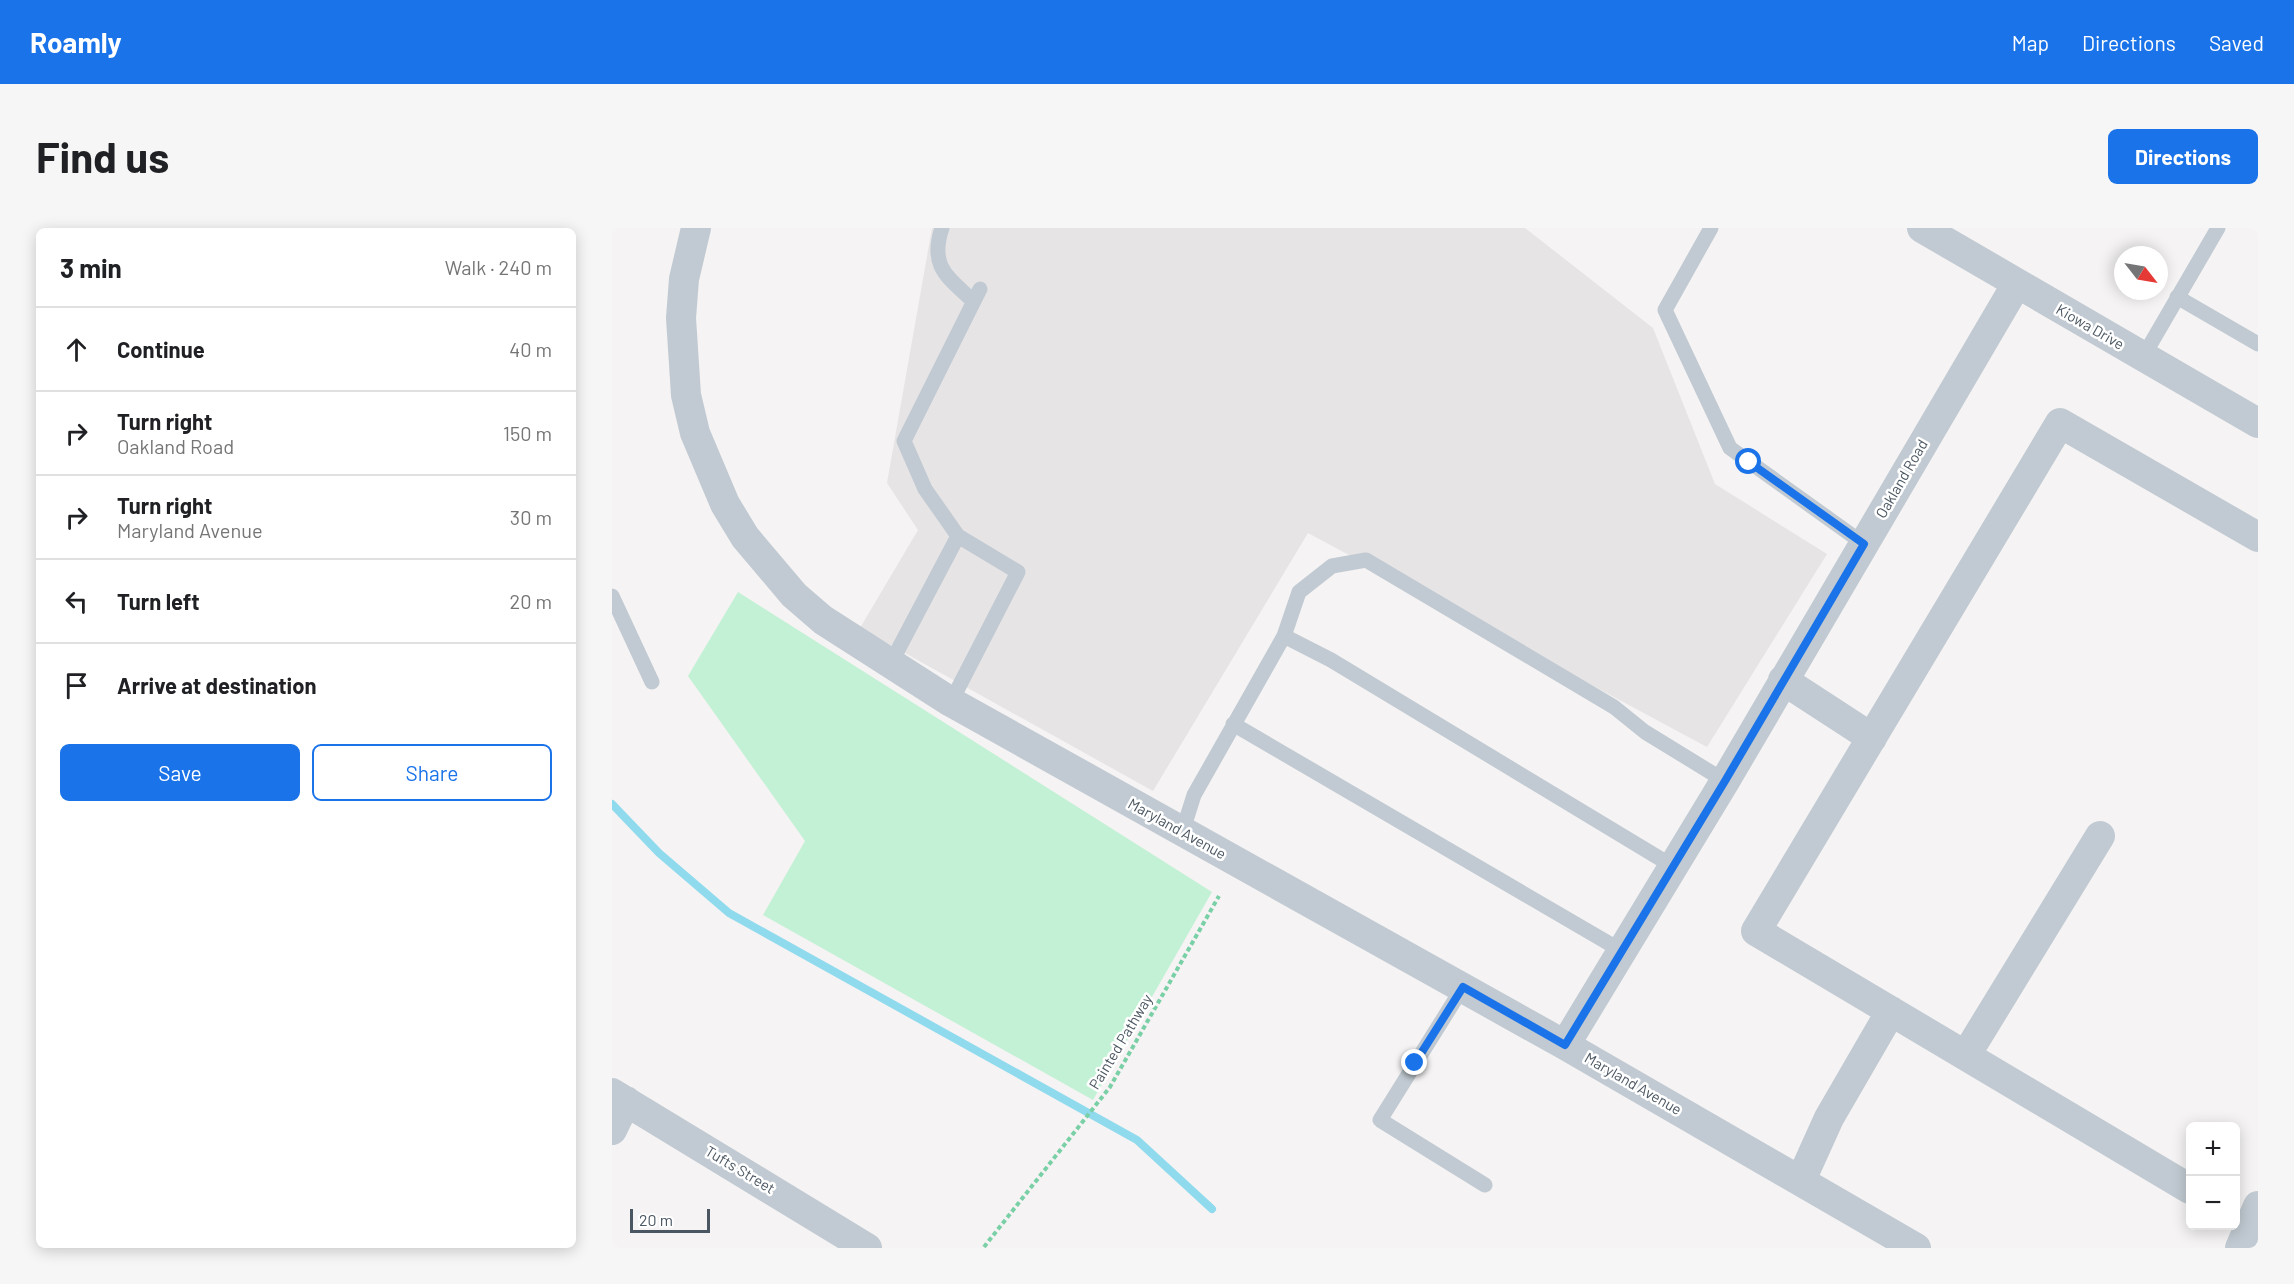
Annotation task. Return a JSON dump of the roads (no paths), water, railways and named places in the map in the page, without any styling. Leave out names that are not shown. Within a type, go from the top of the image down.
[{"type":"street","name":"Maryland Avenue","points":[[696,228],[684,279],[682,357],[686,395],[708,470],[724,504],[744,537],[787,588],[823,620],[951,702],[1182,833],[1463,987],[1916,1248]]},
{"type":"street","name":"Kiowa Drive","points":[[1922,228],[1955,237],[2016,285],[2258,423]]},
{"type":"street","name":"Oakland Road","points":[[1565,1045],[1674,867],[2016,285]]},
{"type":"street","points":[[2186,1187],[1756,931],[2060,423],[2258,537]]},
{"type":"street","points":[[1783,680],[1872,738]]},
{"type":"street","points":[[1966,1055],[2100,836]]},
{"type":"street","points":[[1801,1180],[1829,1118],[1891,1011]]},
{"type":"street","points":[[612,1130],[619,1097]]},
{"type":"street","name":"Tufts Street","points":[[619,1097],[867,1248]]},
{"type":"lane","points":[[942,228],[937,242],[940,270],[976,295],[904,441],[925,489],[958,536],[1018,573],[951,702]]},
{"type":"lane","points":[[1712,228],[1665,309],[1730,448],[1864,544]]},
{"type":"lane","points":[[2143,357],[2218,228]]},
{"type":"lane","points":[[2177,297],[2258,344]]},
{"type":"lane","points":[[891,663],[958,536]]},
{"type":"lane","points":[[1182,833],[1194,795],[1284,636],[1299,592],[1332,566],[1366,560],[1614,707],[1645,732],[1725,781]]},
{"type":"lane","points":[[612,596],[652,682]]},
{"type":"lane","points":[[1284,636],[1330,660],[1674,867]]},
{"type":"lane","points":[[1233,724],[1622,951]]},
{"type":"lane","points":[[1463,987],[1380,1120],[1485,1185]]},
{"type":"waterway","points":[[612,804],[659,853],[729,913],[1137,1140],[1212,1209]]}]
